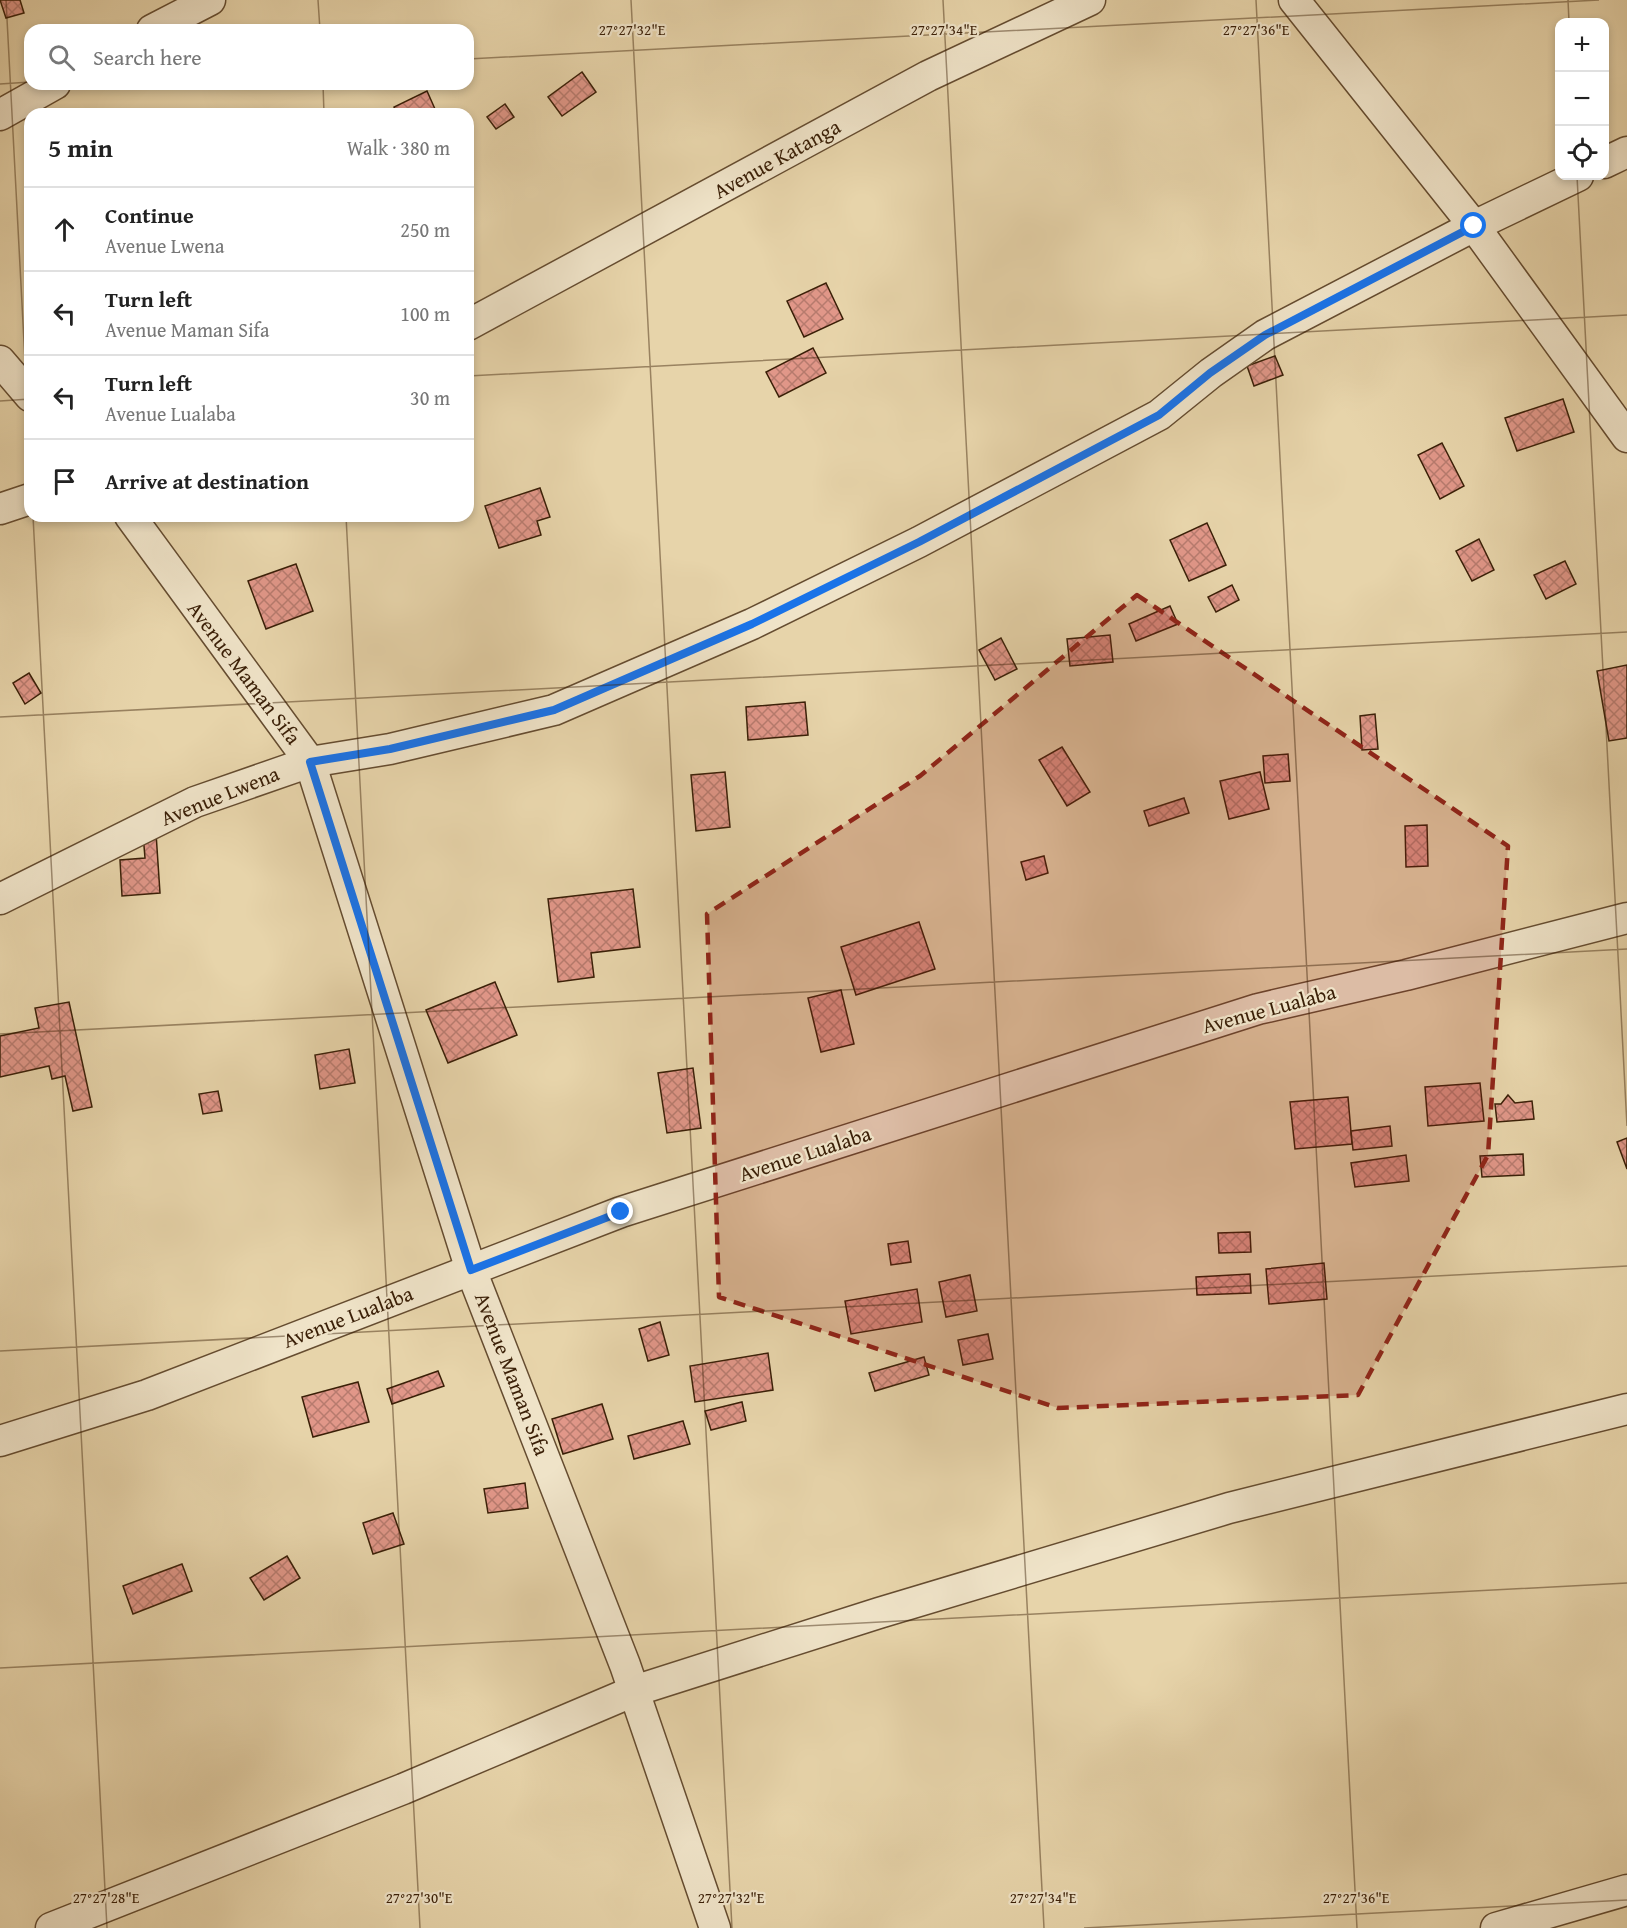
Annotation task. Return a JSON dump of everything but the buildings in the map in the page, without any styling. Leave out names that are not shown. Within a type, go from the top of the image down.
[{"type":"street","points":[[164,24],[210,0]]},
{"type":"street","name":"Avenue Katanga","points":[[474,322],[928,76],[1090,0]]},
{"type":"street","points":[[1294,0],[1474,226],[1627,436]]},
{"type":"street","points":[[0,115],[45,90]]},
{"type":"street","points":[[1609,161],[1627,152]]},
{"type":"street","name":"Avenue Lwena","points":[[0,898],[195,802],[310,762],[390,749],[554,710],[752,624],[919,542],[1159,415],[1210,373],[1265,335],[1474,226],[1570,180]]},
{"type":"street","points":[[0,361],[24,389]]},
{"type":"street","points":[[0,509],[24,501]]},
{"type":"street","name":"Avenue Maman Sifa","points":[[134,522],[310,762],[471,1270],[634,1691],[715,1928]]},
{"type":"street","name":"Avenue Lualaba","points":[[0,1441],[147,1395],[621,1212],[1258,1009],[1406,975],[1627,918]]},
{"type":"street","points":[[51,1928],[402,1789],[634,1691],[879,1613],[1229,1508],[1627,1409]]},
{"type":"street","points":[[1496,1928],[1627,1890]]},
{"type":"highlighted area","points":[[1137,595],[1508,846],[1488,1155],[1358,1395],[1058,1408],[719,1297],[707,914],[920,776]]},
{"type":"route","points":[[621,1212],[471,1270],[310,762],[390,749],[554,710],[752,624],[919,542],[1159,415],[1210,373],[1265,335],[1474,226]]}]
